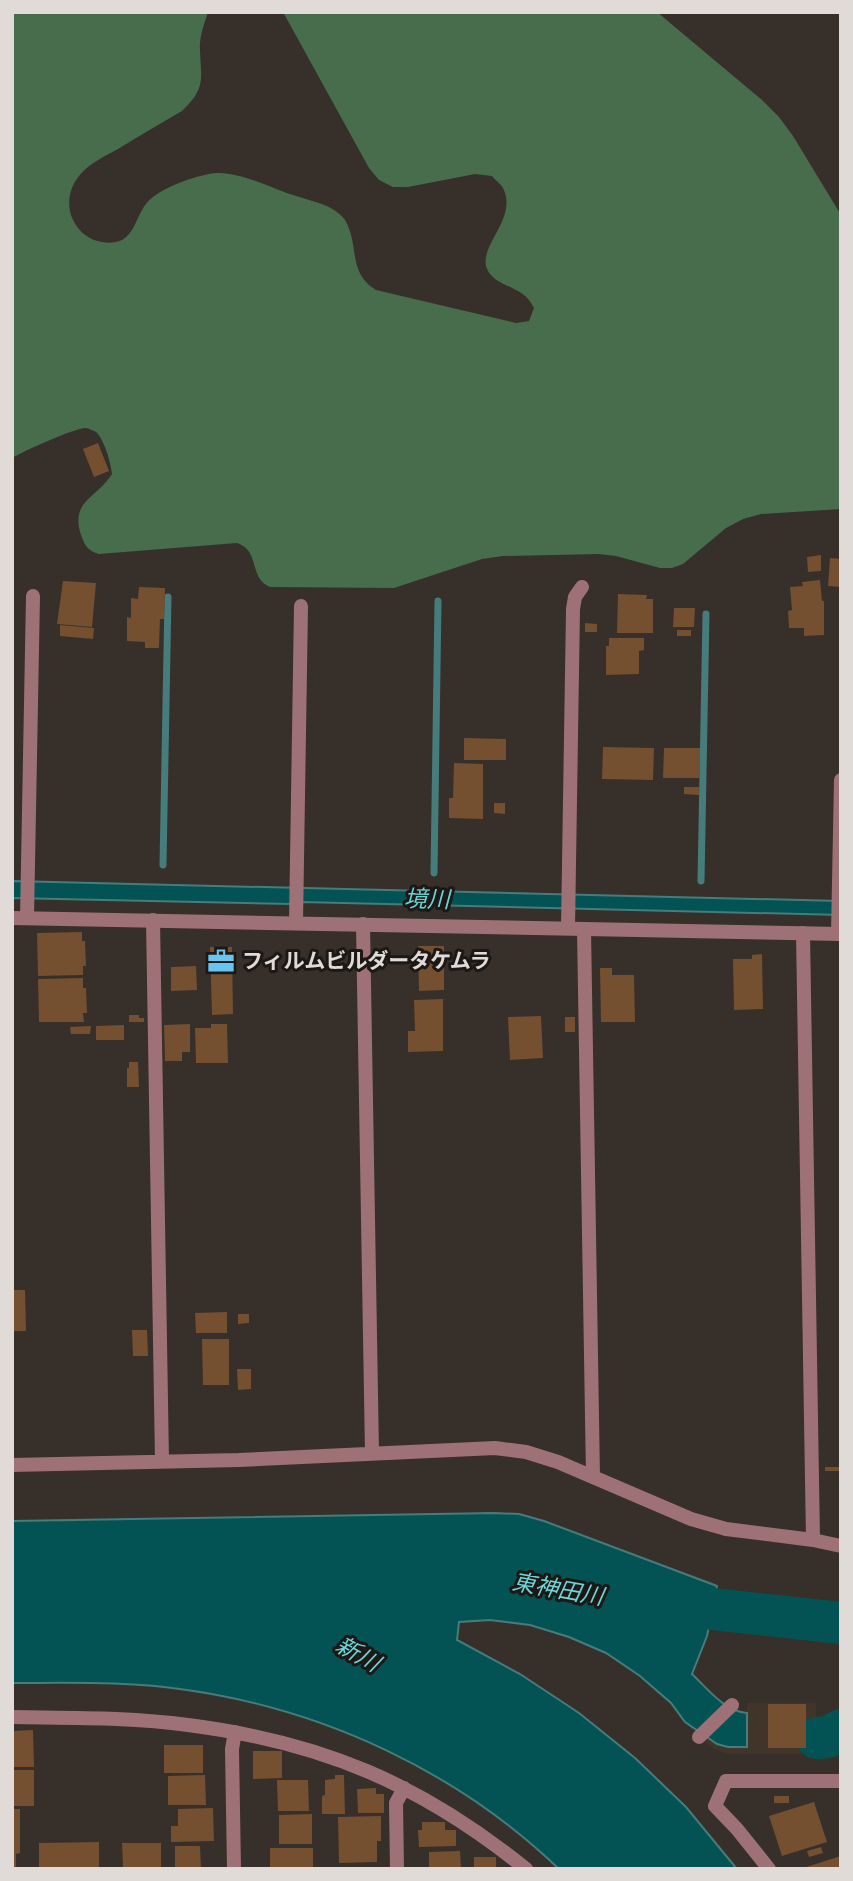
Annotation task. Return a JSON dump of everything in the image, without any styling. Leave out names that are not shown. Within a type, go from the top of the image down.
[{"type":"street","points":[[568,922],[573,609],[575,597],[582,587]]},
{"type":"street","points":[[28,911],[33,596]]},
{"type":"street","points":[[296,916],[301,606]]},
{"type":"street","points":[[12,918],[28,911],[153,920],[296,916],[363,924],[568,922],[584,929],[803,933],[839,930],[841,780]]},
{"type":"street","points":[[153,920],[162,1461]]},
{"type":"street","points":[[363,924],[372,1453]]},
{"type":"street","points":[[584,929],[593,1477]]},
{"type":"street","points":[[803,933],[813,1540]]},
{"type":"street","points":[[12,1465],[239,1460],[495,1448],[526,1452],[558,1462],[703,1523],[726,1529],[841,1546]]},
{"type":"street","points":[[699,1737],[732,1705]]},
{"type":"street","points":[[12,1717],[186,1724],[266,1738],[332,1756],[404,1788],[464,1822],[526,1869]]},
{"type":"street","points":[[234,1869],[232,1749],[235,1732]]},
{"type":"street","points":[[769,1869],[715,1806],[726,1781],[841,1781]]},
{"type":"street","points":[[397,1869],[396,1803],[404,1788]]},
{"type":"shaded area","points":[[747,1703],[816,1703],[816,1746],[823,1746],[824,1754],[727,1754],[705,1742],[708,1738],[717,1744],[747,1747]]},
{"type":"green space","points":[[12,12],[208,12],[200,40],[199,90],[190,103],[182,111],[92,164],[73,186],[70,197],[71,215],[85,235],[102,242],[123,240],[134,227],[146,203],[159,193],[201,176],[217,173],[236,175],[325,205],[340,214],[352,239],[357,267],[367,283],[376,290],[516,323],[529,321],[534,308],[524,295],[492,276],[486,262],[487,253],[506,211],[502,186],[492,176],[475,174],[408,187],[393,187],[379,180],[369,168],[283,12],[657,12],[779,117],[841,215],[841,509],[761,514],[743,519],[726,528],[683,564],[672,568],[660,568],[599,554],[503,556],[482,559],[394,588],[270,587],[259,577],[249,552],[237,543],[99,554],[92,551],[81,535],[79,515],[86,501],[112,474],[107,451],[99,435],[88,428],[80,429],[12,458]]},
{"type":"water","name":"境川","points":[[12,881],[841,901],[841,915],[12,898]]},
{"type":"water","name":"新川","points":[[519,1514],[544,1521],[717,1586],[707,1636],[692,1674],[724,1704],[747,1713],[747,1747],[717,1744],[685,1722],[671,1703],[640,1676],[606,1653],[569,1637],[530,1625],[490,1620],[459,1622],[457,1640],[520,1674],[579,1713],[635,1758],[686,1807],[737,1869],[559,1869],[520,1834],[478,1803],[433,1775],[339,1730],[238,1699],[187,1690],[100,1683],[12,1683],[12,1521]]},
{"type":"building","points":[[98,443],[109,471],[94,477],[83,449]]},
{"type":"building","points":[[821,555],[821,571],[808,572],[807,557]]},
{"type":"building","points":[[830,558],[841,559],[841,587],[828,586]]},
{"type":"building","points":[[820,580],[824,601],[824,635],[804,636],[804,628],[789,628],[788,611],[792,610],[790,587],[803,586],[802,582]]},
{"type":"building","points":[[63,581],[96,583],[92,627],[57,624]]},
{"type":"building","points":[[139,587],[165,588],[159,648],[145,648],[145,642],[127,641],[127,617],[131,618],[131,598],[138,599]]},
{"type":"building","points":[[618,594],[647,595],[646,599],[653,599],[653,633],[617,633]]},
{"type":"building","points":[[674,608],[695,608],[694,627],[673,627]]},
{"type":"building","points":[[585,623],[597,624],[597,632],[585,632]]},
{"type":"building","points":[[60,625],[94,628],[93,639],[60,636]]},
{"type":"building","points":[[677,630],[691,630],[691,636],[677,636]]},
{"type":"building","points":[[609,638],[644,638],[644,650],[639,651],[639,674],[606,675],[606,646],[609,646]]},
{"type":"building","points":[[464,738],[506,739],[506,760],[464,760]]},
{"type":"building","points":[[603,747],[654,748],[653,780],[602,779]]},
{"type":"building","points":[[664,748],[700,748],[700,778],[663,778]]},
{"type":"building","points":[[454,763],[483,764],[483,819],[449,818],[449,798],[453,798]]},
{"type":"building","points":[[684,787],[699,787],[699,795],[684,794]]},
{"type":"building","points":[[494,803],[505,803],[505,814],[494,813]]},
{"type":"building","points":[[82,932],[86,966],[83,966],[83,975],[38,976],[37,933]]},
{"type":"building","points":[[418,946],[444,946],[444,990],[419,991]]},
{"type":"building","points":[[210,947],[232,947],[233,1014],[212,1015]]},
{"type":"building","points":[[762,954],[763,1009],[734,1010],[733,959],[752,959],[752,955]]},
{"type":"building","points":[[196,966],[197,990],[171,991],[171,967]]},
{"type":"building","points":[[600,968],[612,968],[612,975],[634,975],[635,1022],[601,1022]]},
{"type":"building","points":[[83,978],[87,1013],[83,1013],[84,1022],[39,1022],[38,979]]},
{"type":"building","points":[[443,999],[443,1051],[408,1052],[408,1031],[415,1031],[414,1000]]},
{"type":"building","points":[[129,1015],[139,1015],[139,1018],[144,1018],[144,1022],[129,1022]]},
{"type":"building","points":[[541,1016],[543,1058],[510,1060],[508,1017]]},
{"type":"building","points":[[565,1017],[575,1017],[575,1032],[565,1032]]},
{"type":"building","points":[[190,1024],[190,1052],[182,1052],[182,1061],[165,1061],[164,1025]]},
{"type":"building","points":[[211,1024],[227,1024],[228,1063],[196,1063],[195,1028],[211,1028]]},
{"type":"building","points":[[124,1025],[124,1040],[96,1040],[96,1026]]},
{"type":"building","points":[[91,1026],[90,1034],[71,1034],[70,1027]]},
{"type":"building","points":[[129,1062],[138,1062],[139,1087],[127,1087]]},
{"type":"building","points":[[12,1290],[25,1290],[26,1331],[12,1331]]},
{"type":"building","points":[[227,1312],[227,1333],[196,1333],[195,1313]]},
{"type":"building","points":[[238,1314],[249,1314],[249,1323],[238,1324]]},
{"type":"building","points":[[132,1330],[147,1330],[148,1356],[133,1356]]},
{"type":"building","points":[[202,1339],[229,1339],[229,1385],[203,1385]]},
{"type":"building","points":[[237,1369],[251,1369],[251,1389],[238,1390]]},
{"type":"building","points":[[825,1467],[841,1467],[841,1471],[825,1471]]},
{"type":"building","points":[[768,1704],[806,1704],[806,1748],[768,1748]]},
{"type":"building","points":[[33,1730],[34,1767],[12,1767],[12,1731]]},
{"type":"building","points":[[164,1745],[203,1745],[203,1773],[164,1773]]},
{"type":"building","points":[[253,1751],[282,1751],[282,1778],[253,1779]]},
{"type":"building","points":[[12,1770],[34,1770],[34,1806],[12,1806]]},
{"type":"building","points":[[205,1775],[206,1805],[168,1805],[168,1776]]},
{"type":"building","points":[[335,1775],[344,1775],[345,1814],[322,1814],[325,1780],[335,1779]]},
{"type":"building","points":[[277,1780],[308,1780],[309,1811],[278,1811]]},
{"type":"building","points":[[376,1788],[376,1794],[384,1794],[384,1813],[358,1813],[357,1789]]},
{"type":"building","points":[[774,1796],[789,1796],[789,1803],[774,1803]]},
{"type":"building","points":[[814,1802],[827,1842],[782,1856],[769,1816]]},
{"type":"building","points":[[213,1808],[214,1841],[171,1842],[171,1826],[178,1826],[178,1809]]},
{"type":"building","points":[[12,1809],[20,1809],[20,1853],[16,1854],[16,1867],[12,1867]]},
{"type":"building","points":[[312,1814],[312,1844],[279,1844],[279,1815]]},
{"type":"building","points":[[381,1816],[381,1841],[377,1841],[377,1862],[339,1863],[338,1817]]},
{"type":"building","points":[[422,1822],[445,1822],[445,1830],[456,1830],[456,1846],[419,1847],[418,1830],[422,1830]]},
{"type":"building","points":[[99,1842],[99,1869],[39,1869],[39,1843]]},
{"type":"building","points":[[122,1843],[161,1843],[161,1869],[123,1867]]},
{"type":"building","points":[[175,1846],[200,1846],[201,1869],[175,1869]]},
{"type":"building","points":[[821,1847],[823,1853],[809,1857],[807,1851]]},
{"type":"building","points":[[270,1848],[313,1848],[313,1869],[270,1869]]},
{"type":"building","points":[[460,1851],[461,1869],[429,1868],[429,1852]]},
{"type":"building","points":[[841,1856],[841,1869],[803,1869],[803,1868]]},
{"type":"building","points":[[474,1857],[496,1857],[496,1869],[474,1869]]},
{"type":"waterway","points":[[163,865],[168,597]]},
{"type":"waterway","points":[[434,873],[438,601]]},
{"type":"waterway","points":[[701,881],[706,614]]},
{"type":"waterway","name":"東神田川","points":[[657,1603],[841,1623]]},
{"type":"waterway","points":[[817,1738],[828,1737],[841,1730]]},
{"type":"place","name":"フィルムビルダータケムラ","points":[[221,961]]}]
